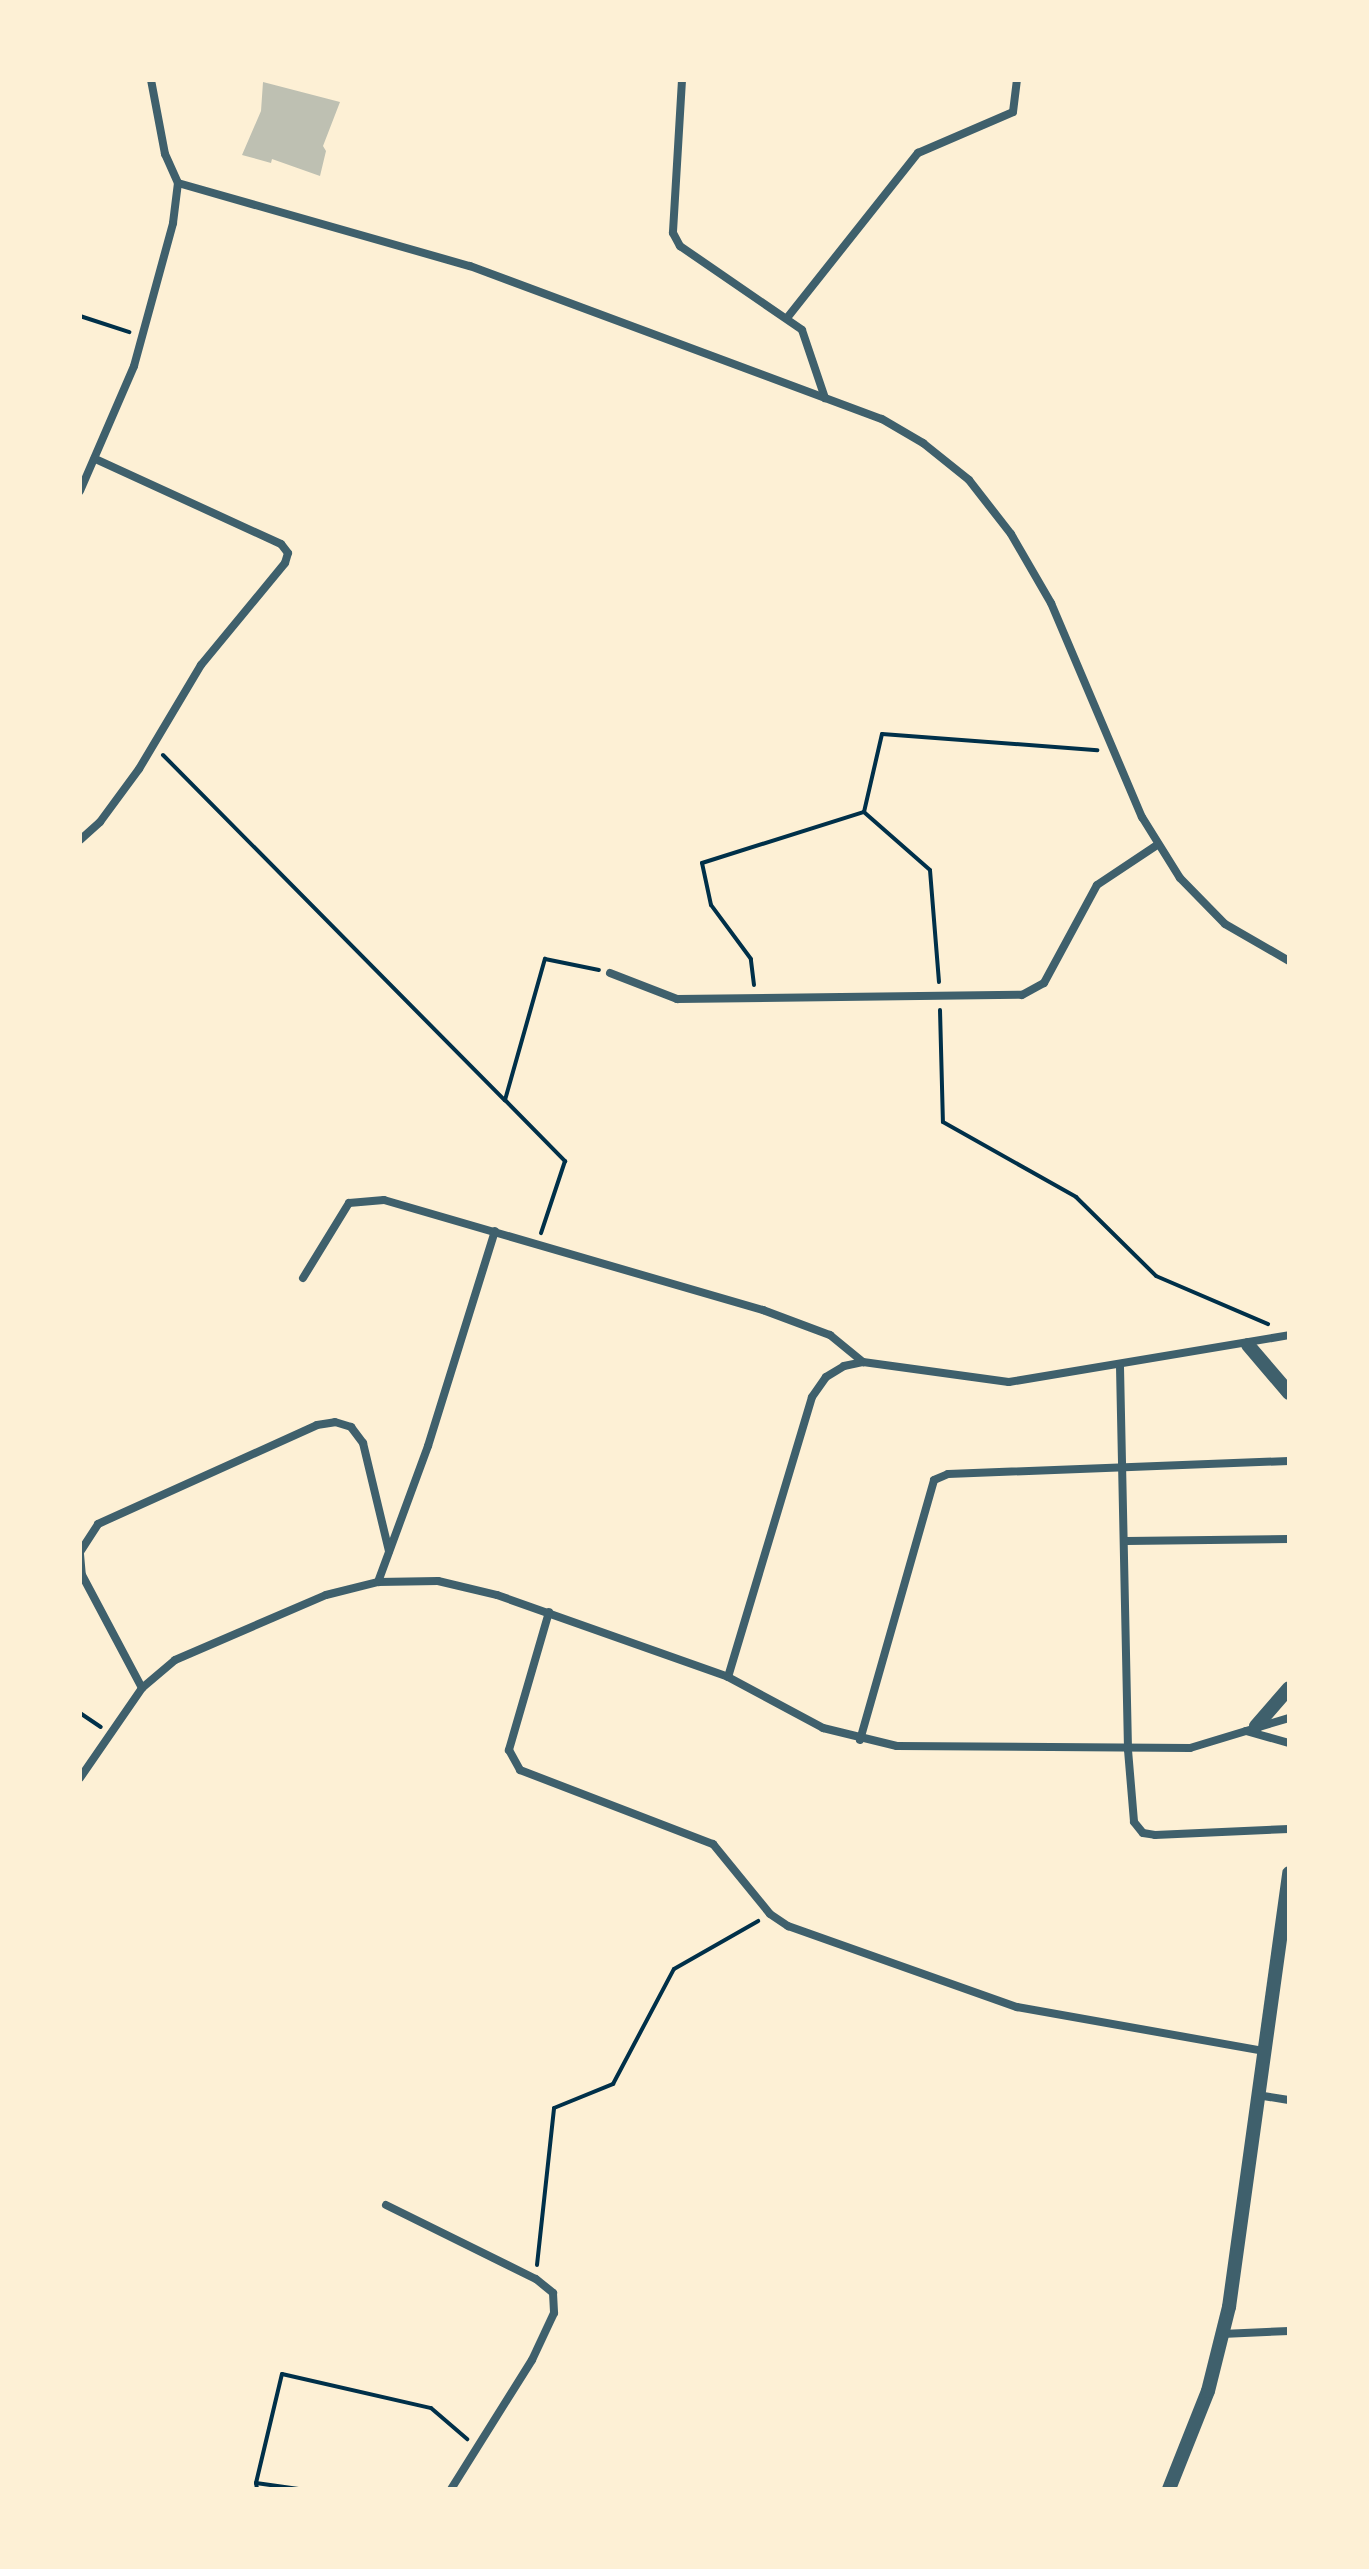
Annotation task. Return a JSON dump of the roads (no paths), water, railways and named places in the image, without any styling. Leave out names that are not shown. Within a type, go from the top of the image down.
[{"type":"street","points":[[80,491],[143,337],[166,259],[178,183],[165,154],[151,80]]},
{"type":"street","points":[[682,80],[673,233],[680,246],[787,318],[811,344],[825,398]]},
{"type":"street","points":[[787,318],[918,153],[1013,112],[1017,80]]},
{"type":"street","points":[[178,183],[470,266],[895,427],[969,480],[1011,534],[1051,603],[1157,845],[1180,878],[1225,924],[1289,961]]},
{"type":"street","points":[[80,840],[100,822],[153,745],[201,665],[285,563],[288,553],[281,544],[95,459]]},
{"type":"street","points":[[610,973],[669,998],[1036,992],[1097,885],[1157,845]]},
{"type":"street","points":[[303,1278],[341,1212],[361,1199],[405,1204],[811,1326],[863,1362],[1009,1382],[1120,1367],[1289,1335]]},
{"type":"street","points":[[378,1582],[495,1231]]},
{"type":"street","points":[[1248,1345],[1289,1393]]},
{"type":"street","points":[[728,1677],[812,1397],[826,1377],[863,1362]]},
{"type":"street","points":[[1120,1367],[1125,1465],[1128,1750],[1134,1822],[1143,1833],[1289,1829]]},
{"type":"street","points":[[142,1688],[82,1575],[80,1553],[98,1524],[317,1425],[335,1422],[351,1427],[363,1443],[389,1551]]},
{"type":"street","points":[[860,1740],[934,1480],[948,1474],[1289,1461]]},
{"type":"street","points":[[1126,1541],[1289,1539]]},
{"type":"street","points":[[80,1778],[142,1688],[175,1660],[326,1595],[378,1582],[438,1581],[549,1612],[728,1677],[787,1712],[860,1740],[897,1746],[1128,1750],[1190,1748],[1289,1718]]},
{"type":"street","points":[[549,1612],[509,1750],[520,1770],[713,1844],[770,1914],[788,1926],[1017,2007],[1263,2051]]},
{"type":"street","points":[[1251,1729],[1289,1688]]},
{"type":"street","points":[[1251,1729],[1289,1743]]},
{"type":"street","points":[[1169,2489],[1188,2449],[1222,2334],[1263,2051],[1283,1950],[1289,1873]]},
{"type":"street","points":[[1257,2095],[1289,2100]]},
{"type":"street","points":[[386,2205],[536,2279],[553,2293],[554,2313],[532,2360],[451,2489]]},
{"type":"street","points":[[1222,2334],[1289,2331]]}]
